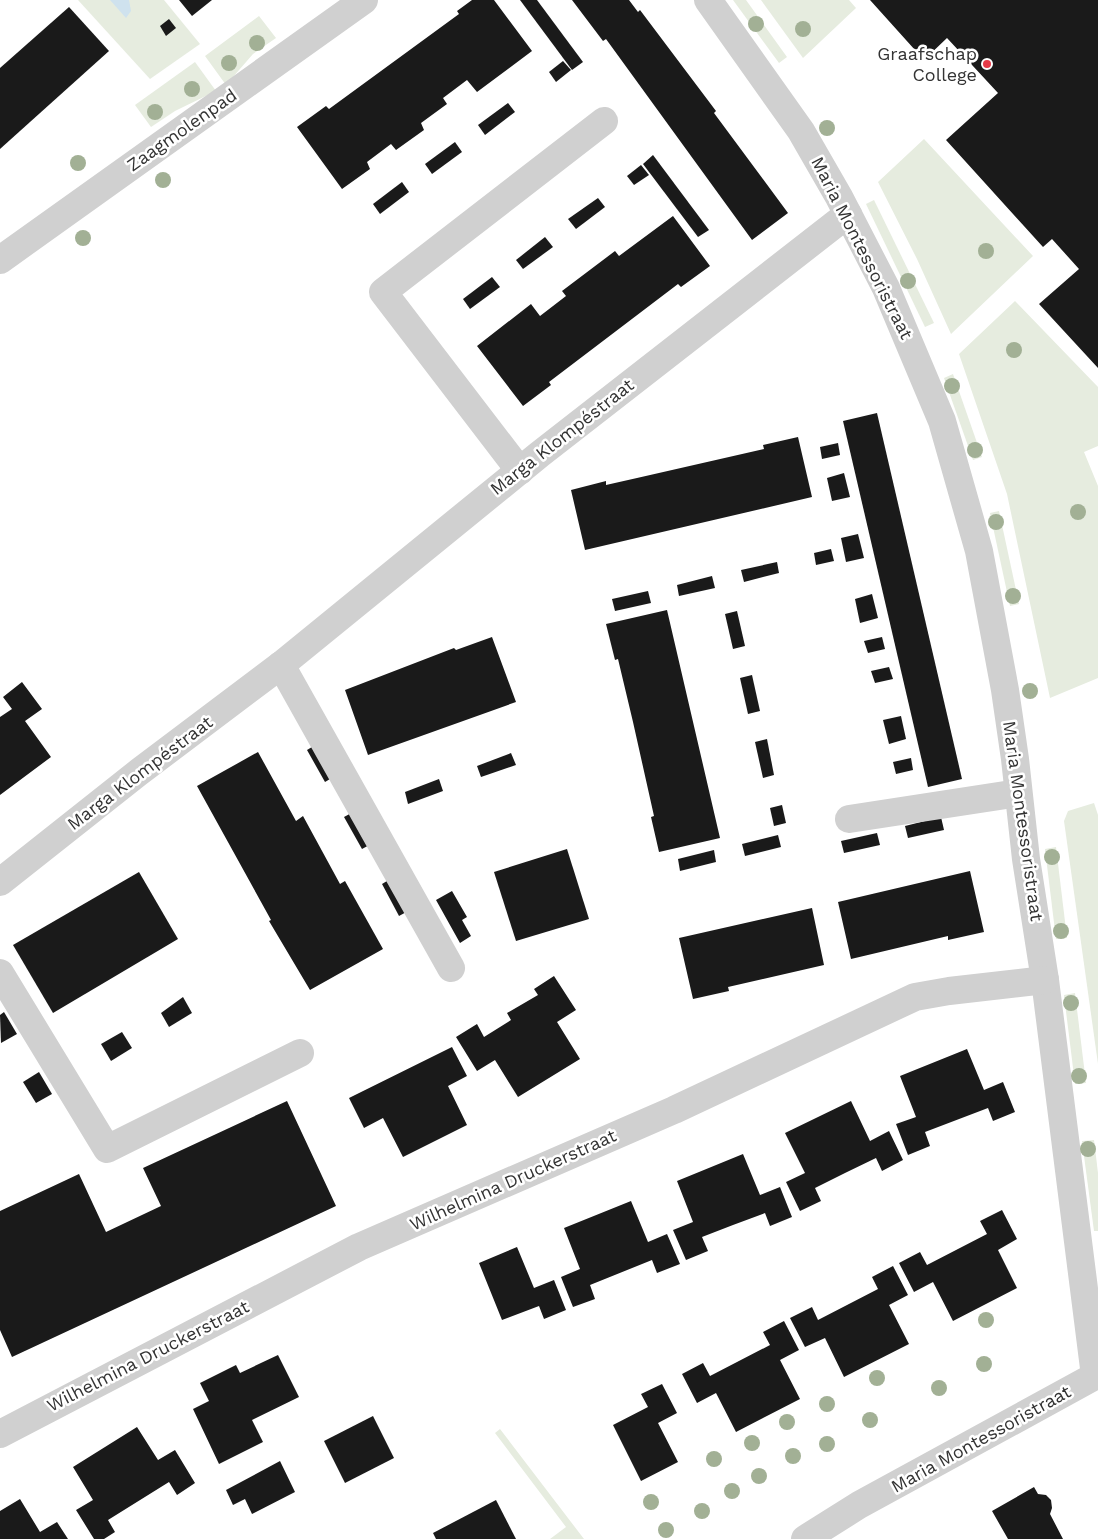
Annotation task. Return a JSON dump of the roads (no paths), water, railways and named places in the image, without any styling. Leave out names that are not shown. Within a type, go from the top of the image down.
[{"type":"street","name":"Zaagmolenpad","points":[[0,260],[364,0]]},
{"type":"street","name":"Maria Montessoristraat","points":[[708,0],[801,131],[848,214],[886,288],[942,421],[979,551],[1005,690],[1045,980],[1096,1381],[859,1505],[805,1539]]},
{"type":"street","points":[[520,471],[383,292],[604,122]]},
{"type":"street","name":"Marga Klompéstraat","points":[[0,882],[139,772],[281,665],[520,471],[848,214]]},
{"type":"street","points":[[281,665],[451,968]]},
{"type":"street","points":[[849,819],[1018,793]]},
{"type":"street","points":[[0,973],[107,1149],[300,1053]]},
{"type":"street","name":"Wilhelmina Druckerstraat","points":[[3,1425],[359,1247],[674,1110],[914,997],[1045,980]]},
{"type":"water","points":[[110,0],[129,0],[131,11],[126,18]]},
{"type":"place","name":"Graafschap College","points":[[987,64]]}]
